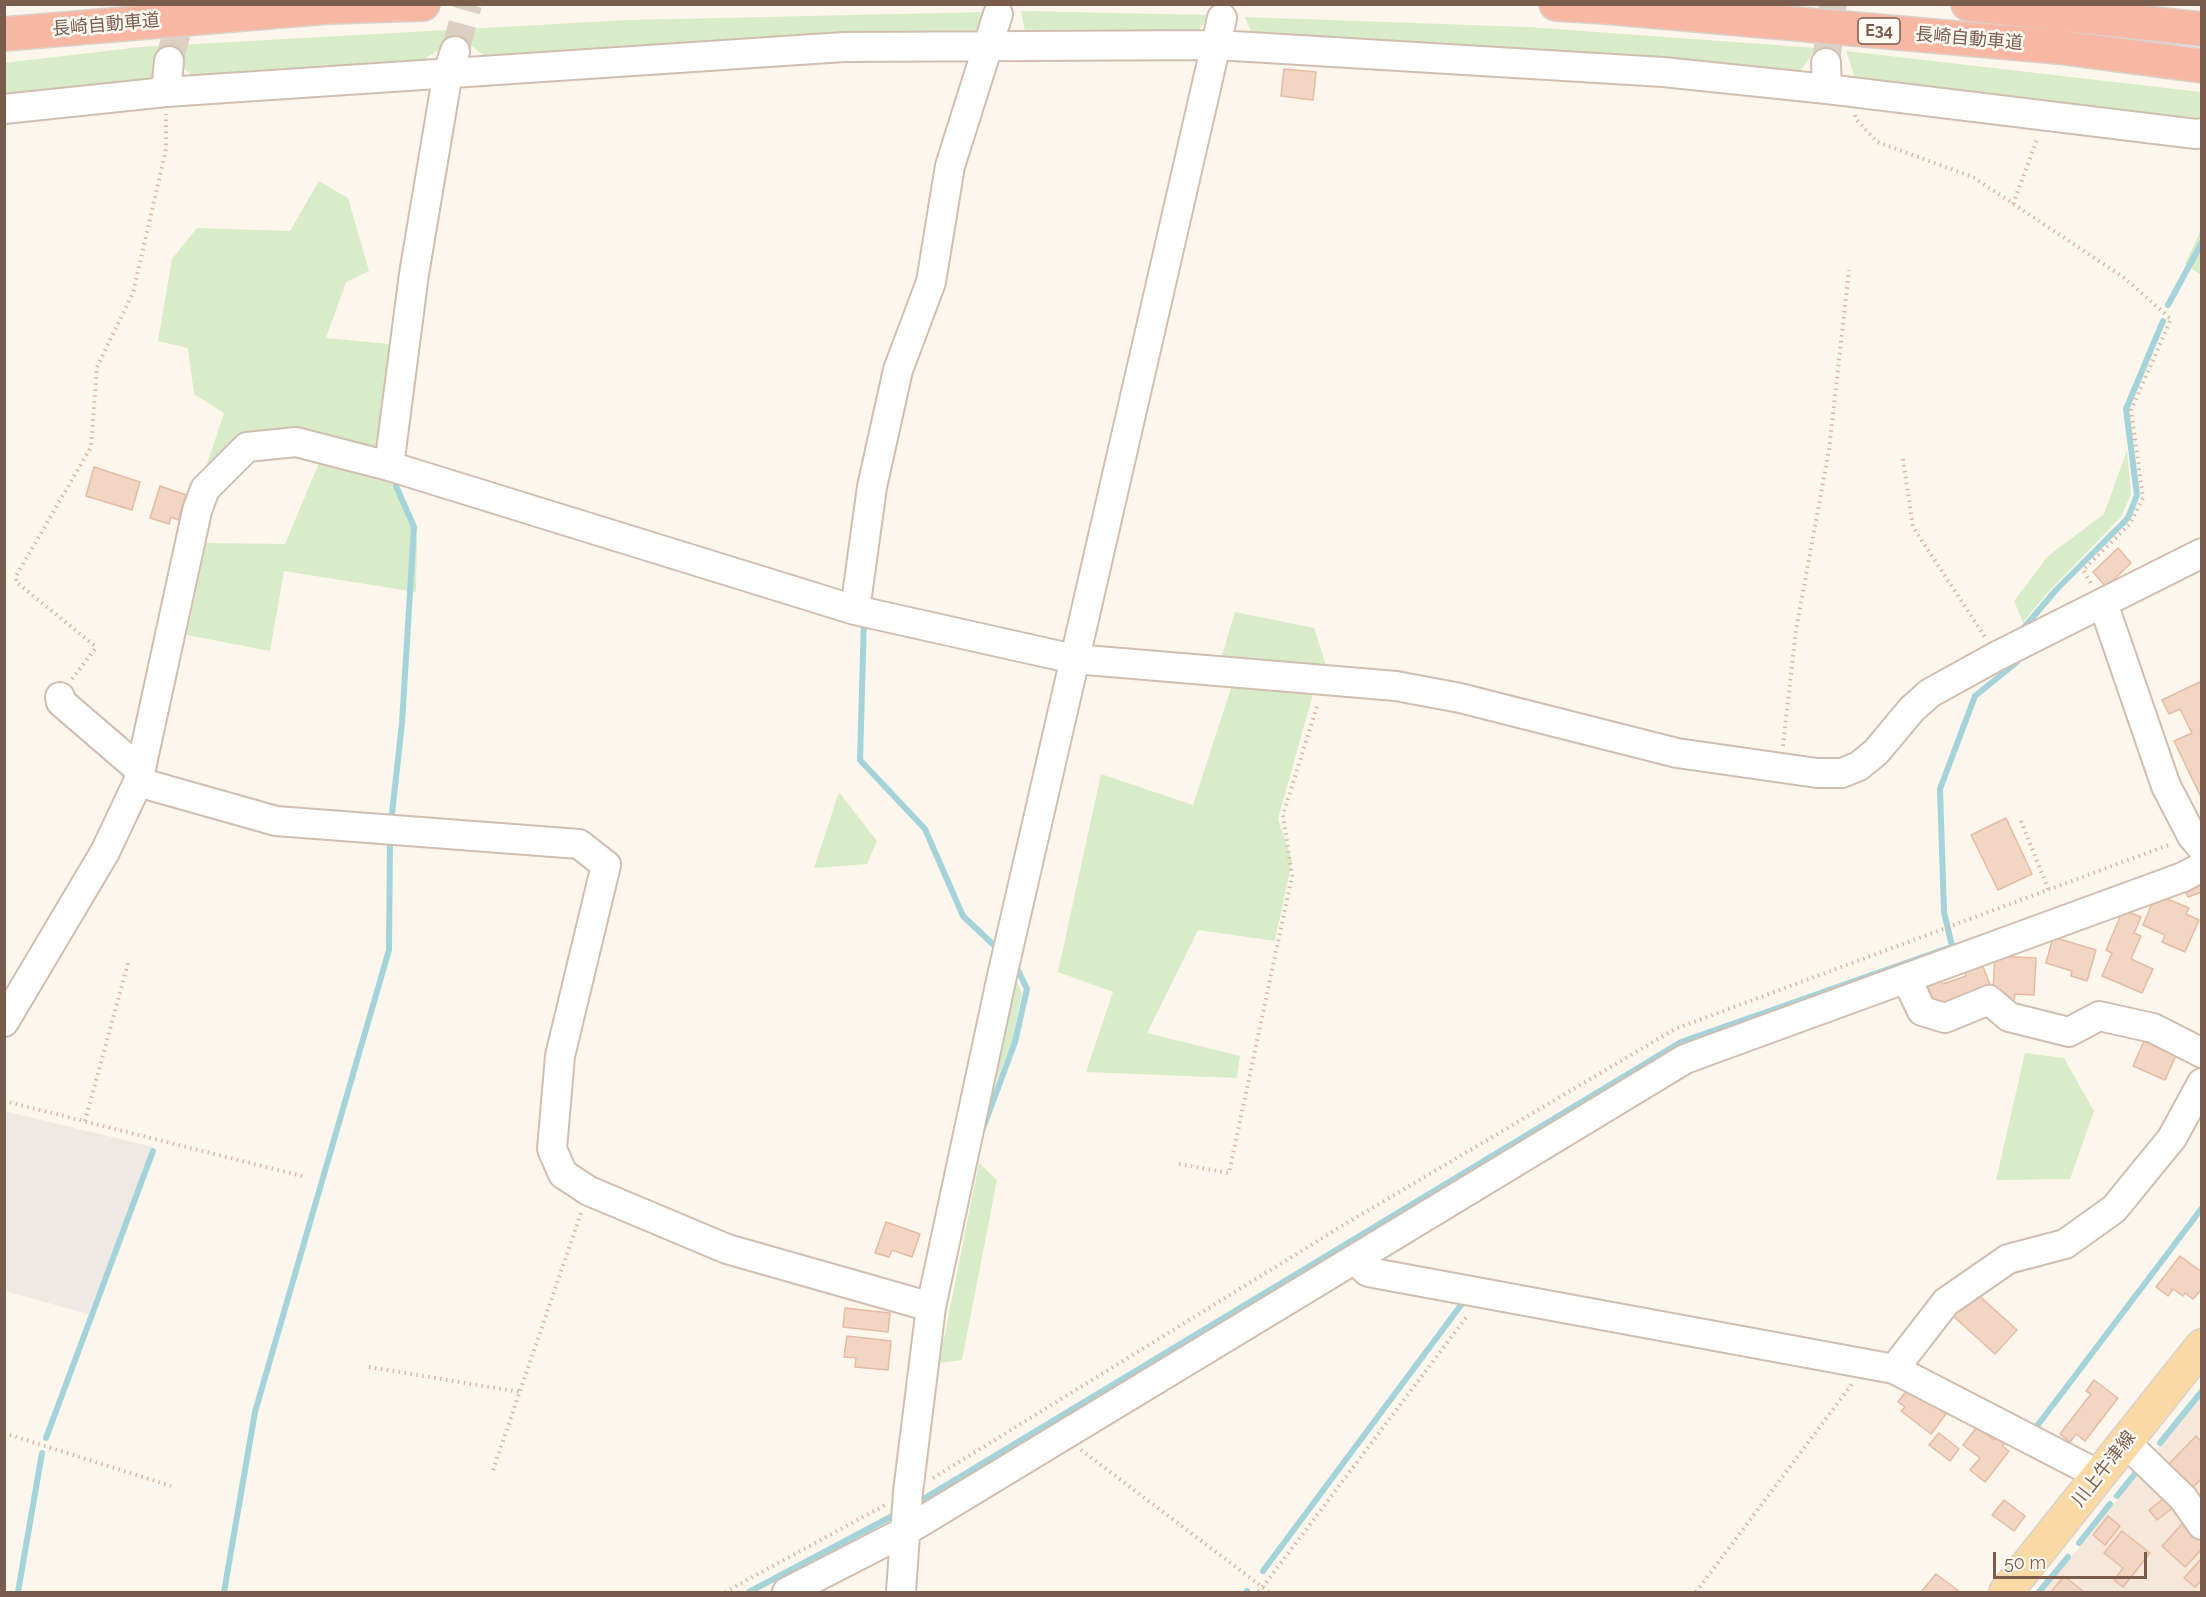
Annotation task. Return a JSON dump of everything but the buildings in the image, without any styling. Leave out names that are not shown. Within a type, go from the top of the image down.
[{"type":"highway","name":"長崎自動車道","points":[[4,34],[328,7],[423,4]]},
{"type":"highway","name":"長崎自動車道","points":[[1556,4],[2058,47],[2202,66]]},
{"type":"highway","name":"長崎自動車道","points":[[1968,4],[2202,29]]},
{"type":"main road","name":"川上牛津線","points":[[2006,1593],[2202,1346]]},
{"type":"street","points":[[864,612],[872,487],[898,369],[931,282],[950,166],[998,14]]},
{"type":"street","points":[[901,1593],[908,1492],[931,1307],[1002,976],[1222,18]]},
{"type":"street","points":[[4,109],[451,62],[844,47],[1217,45],[1835,82],[2046,116],[2196,135],[2202,133]]},
{"type":"street","points":[[166,92],[169,61]]},
{"type":"street","points":[[398,470],[412,284],[451,62]]},
{"type":"street","points":[[4,1022],[105,852],[139,776],[197,511],[205,489],[248,447],[296,442],[398,470],[864,612],[1074,659],[1396,686],[1460,698],[1677,753],[1817,773],[1842,773],[1859,766],[1876,752],[1912,709],[1930,693],[1997,656],[2202,553]]},
{"type":"street","points":[[2103,603],[2166,786],[2197,842]]},
{"type":"street","points":[[60,697],[61,702],[139,776],[276,821],[579,844],[606,865],[560,1056],[552,1149],[563,1174],[589,1191],[727,1249],[931,1307]]},
{"type":"street","points":[[787,1593],[904,1532],[1684,1059],[2183,877],[2202,867]]},
{"type":"street","points":[[1906,978],[1922,1011],[1945,1018],[1989,1000],[2009,1017],[2069,1032],[2099,1016],[2153,1028],[2202,1053]]},
{"type":"street","points":[[1881,1367],[1946,1302],[2008,1259],[2065,1244],[2114,1209],[2172,1138],[2202,1083]]},
{"type":"street","points":[[1355,1260],[1368,1272],[1881,1367],[2099,1475]]},
{"type":"street","points":[[2125,1442],[2183,1498],[2202,1525]]},
{"type":"path","points":[[1835,82],[1856,119],[1877,142],[1973,177],[2123,277],[2171,320],[2131,410],[2143,498],[2130,524],[2083,570],[2103,603]]},
{"type":"path","points":[[60,697],[95,646],[16,582],[16,576],[91,447],[97,367],[133,293],[166,149],[166,92]]},
{"type":"path","points":[[2013,204],[2046,116]]},
{"type":"path","points":[[1781,768],[1796,630],[1829,450],[1850,270]]},
{"type":"path","points":[[1903,459],[1914,527],[1997,656]]},
{"type":"path","points":[[1179,1164],[1229,1173],[1292,876],[1284,814],[1325,680]]},
{"type":"path","points":[[2021,821],[2049,891]]},
{"type":"path","points":[[1942,931],[2049,891],[2197,842]]},
{"type":"path","points":[[85,1121],[128,963]]},
{"type":"path","points":[[4,1101],[306,1177]]},
{"type":"path","points":[[493,1470],[589,1191]]},
{"type":"path","points":[[1259,1593],[1483,1294]]},
{"type":"path","points":[[369,1367],[520,1392]]},
{"type":"path","points":[[1696,1593],[1881,1367]]},
{"type":"path","points":[[4,1433],[171,1486]]},
{"type":"path","points":[[1063,1437],[1269,1593]]},
{"type":"path","points":[[725,1593],[908,1492]]},
{"type":"shaded area","points":[[4,1111],[153,1147],[88,1314],[5,1291]]},
{"type":"shaded area","points":[[2201,1393],[2201,1592],[2043,1592],[2153,1455]]},
{"type":"green space","points":[[1021,11],[1209,15],[1194,37],[1026,37]]},
{"type":"green space","points":[[987,12],[974,37],[487,58],[459,36],[413,67],[197,80],[171,57],[142,87],[5,101],[4,63],[140,47],[628,20]]},
{"type":"green space","points":[[1245,17],[1528,27],[1817,48],[1801,70],[1584,54],[1253,37]]},
{"type":"green space","points":[[1846,51],[2201,92],[2201,116],[2199,118],[1856,81]]},
{"type":"green space","points":[[319,181],[348,198],[369,271],[346,282],[326,338],[400,345],[382,457],[281,431],[204,473],[224,413],[194,394],[188,348],[158,341],[172,259],[197,228],[290,231]]},
{"type":"green space","points":[[2201,230],[2202,275],[2185,264]]},
{"type":"green space","points":[[2127,450],[2131,494],[2121,517],[2051,589],[2023,622],[2014,601],[2048,556],[2104,514]]},
{"type":"green space","points":[[321,458],[392,478],[417,541],[416,592],[284,571],[270,651],[187,635],[206,543],[285,544]]},
{"type":"green space","points":[[1235,612],[1314,628],[1327,668],[1220,662]]},
{"type":"green space","points":[[1233,682],[1315,687],[1278,819],[1292,861],[1275,941],[1198,930],[1147,1033],[1240,1056],[1237,1078],[1086,1072],[1113,992],[1058,972],[1101,774],[1193,805]]},
{"type":"green space","points":[[839,792],[877,841],[867,864],[814,868]]},
{"type":"green space","points":[[1012,971],[1022,993],[1012,1042],[978,1126]]},
{"type":"green space","points":[[2025,1053],[2064,1058],[2094,1111],[2070,1179],[1996,1180]]},
{"type":"green space","points":[[979,1163],[997,1180],[962,1360],[939,1363]]},
{"type":"waterway","points":[[2168,305],[2202,242]]},
{"type":"waterway","points":[[2022,630],[2056,590],[2128,518],[2137,495],[2126,409],[2163,321]]},
{"type":"waterway","points":[[391,823],[402,723],[414,527],[396,486],[398,475]]},
{"type":"waterway","points":[[864,618],[860,760],[925,829],[963,916],[1000,951]]},
{"type":"waterway","points":[[1952,946],[1944,912],[1940,789],[1975,696],[2017,662]]},
{"type":"waterway","points":[[224,1592],[255,1412],[389,950],[390,837]]},
{"type":"waterway","points":[[915,1504],[1681,1042],[1954,946]]},
{"type":"waterway","points":[[982,1131],[1015,1042],[1027,989],[1015,964]]},
{"type":"waterway","points":[[46,1438],[153,1151]]},
{"type":"waterway","points":[[2034,1430],[2202,1208]]},
{"type":"waterway","points":[[1263,1571],[1461,1305]]},
{"type":"waterway","points":[[2160,1443],[2202,1391]]},
{"type":"waterway","points":[[18,1592],[42,1453]]},
{"type":"waterway","points":[[2117,1496],[2141,1466]]},
{"type":"waterway","points":[[2079,1543],[2110,1504]]},
{"type":"waterway","points":[[749,1592],[898,1513]]},
{"type":"waterway","points":[[2039,1592],[2068,1557]]},
{"type":"tunnel","points":[[169,61],[185,4]]},
{"type":"tunnel","points":[[455,51],[468,4]]},
{"type":"tunnel","points":[[1826,63],[1833,4]]}]
